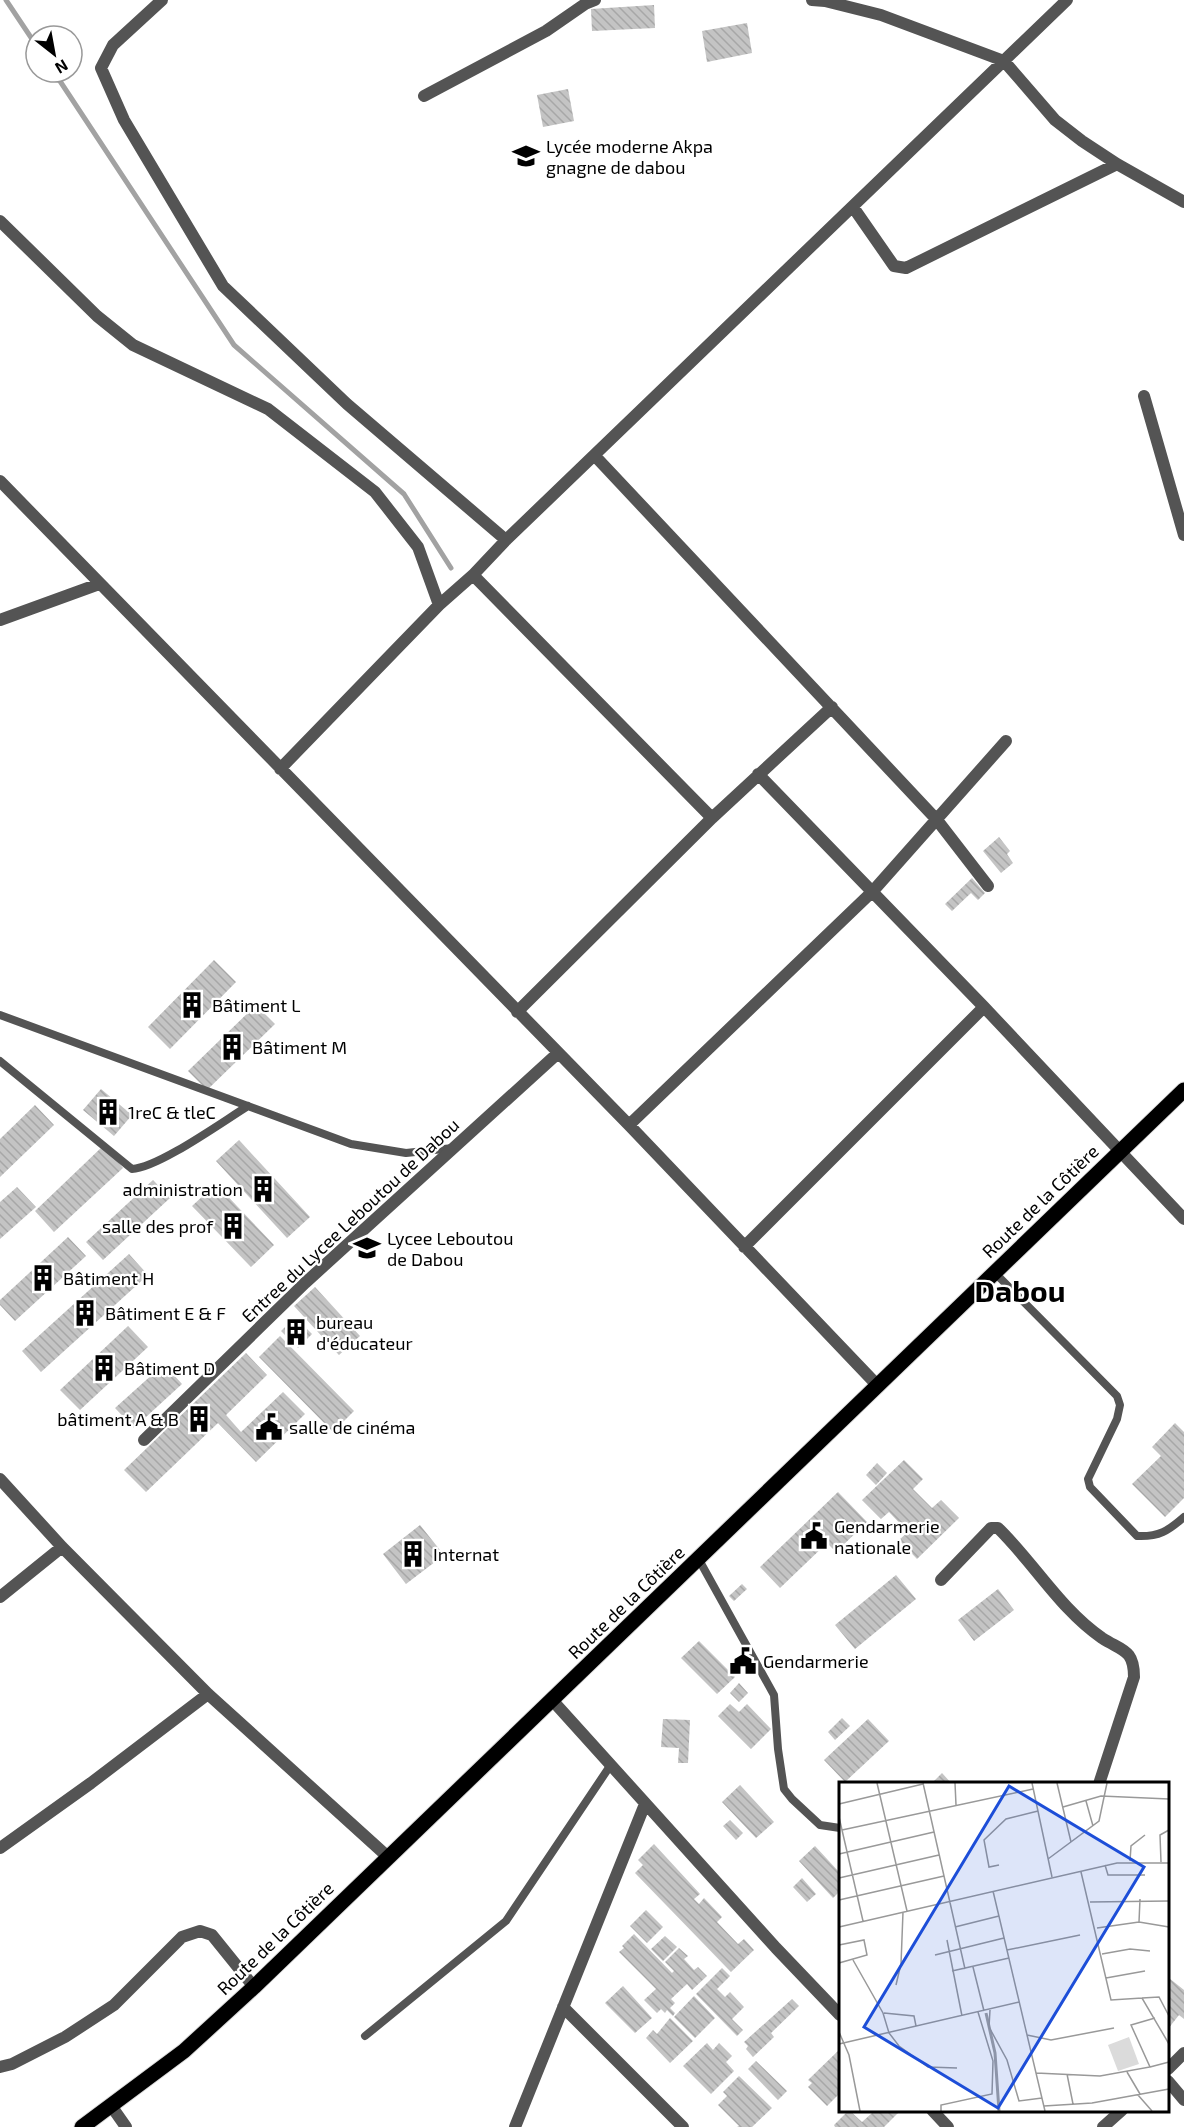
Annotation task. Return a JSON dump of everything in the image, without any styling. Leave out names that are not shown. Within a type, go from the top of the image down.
[{"type":"main road","name":"Route de la Côtière","points":[[82,2127],[112,2107],[184,2051],[254,1987],[1184,1090]]},
{"type":"street","points":[[162,0],[113,45],[101,68],[124,120],[223,286],[347,404],[506,540]]},
{"type":"street","points":[[424,96],[546,31],[585,4],[595,0]]},
{"type":"street","points":[[812,0],[881,15],[1004,61],[1055,120],[1117,164],[1184,202]]},
{"type":"street","points":[[280,769],[439,605],[1067,0]]},
{"type":"street","points":[[853,207],[894,266],[906,268],[1117,164]]},
{"type":"street","points":[[0,221],[97,316],[133,345],[268,409],[375,492],[418,547],[439,605]]},
{"type":"street","points":[[1143,396],[1184,535]]},
{"type":"street","points":[[595,456],[937,820],[988,886]]},
{"type":"street","points":[[0,481],[557,1054],[629,1125],[878,1386]]},
{"type":"street","points":[[473,574],[712,818]]},
{"type":"street","points":[[0,620],[99,584]]},
{"type":"street","points":[[517,1012],[712,818],[832,707]]},
{"type":"street","points":[[629,1125],[873,891],[1006,741]]},
{"type":"street","points":[[758,774],[873,891],[1184,1219]]},
{"type":"street","points":[[744,1247],[984,1007]]},
{"type":"street","name":"Entree du Lycee Leboutou de Dabou","points":[[144,1440],[305,1283],[557,1054]]},
{"type":"street","points":[[0,1479],[62,1547],[208,1694],[388,1857]]},
{"type":"street","points":[[941,1580],[991,1528],[998,1528],[1014,1543],[1059,1599],[1101,1637],[1128,1653],[1134,1663],[1134,1677],[1100,1782]]},
{"type":"street","points":[[0,1597],[62,1547]]},
{"type":"street","points":[[0,1848],[91,1783],[208,1694]]},
{"type":"street","points":[[553,1701],[839,2014]]},
{"type":"street","points":[[515,2127],[645,1804]]},
{"type":"street","points":[[0,2067],[12,2064],[65,2037],[114,2005],[182,1937],[200,1931],[212,1935],[254,1987]]},
{"type":"street","points":[[563,2007],[683,2127]]},
{"type":"street","points":[[1169,2067],[1184,2053]]},
{"type":"street","points":[[1169,2083],[1184,2100]]},
{"type":"street","points":[[112,2107],[126,2127]]},
{"type":"street","points":[[934,2112],[948,2127]]},
{"type":"street","points":[[1103,2127],[1120,2112]]},
{"type":"lane","points":[[0,1015],[351,1144],[406,1153],[454,1148]]},
{"type":"lane","points":[[0,1061],[132,1168],[142,1168],[161,1160],[248,1106]]},
{"type":"lane","points":[[994,1272],[1117,1396],[1120,1405],[1117,1419],[1088,1479],[1090,1487],[1137,1536],[1151,1537],[1168,1531],[1184,1517]]},
{"type":"lane","points":[[699,1558],[774,1695],[784,1789],[820,1825],[839,1828]]},
{"type":"lane","points":[[365,2037],[506,1921],[610,1766]]},
{"type":"building","points":[[654,5],[655,28],[592,31],[591,9]]},
{"type":"building","points":[[747,23],[752,53],[707,62],[702,31]]},
{"type":"building","points":[[568,89],[574,121],[543,127],[537,95]]},
{"type":"building","points":[[999,837],[1010,851],[1007,854],[1013,863],[1001,873],[983,851]]},
{"type":"building","points":[[972,878],[985,893],[978,900],[971,893],[952,911],[945,904]]},
{"type":"building","name":"Bâtiment L","points":[[214,960],[236,982],[170,1049],[148,1027]]},
{"type":"building","name":"Bâtiment M","points":[[256,1005],[275,1024],[207,1090],[188,1071]]},
{"type":"building","name":"1reC & tleC","points":[[101,1089],[132,1115],[114,1136],[83,1110]]},
{"type":"building","points":[[35,1105],[54,1125],[0,1177],[0,1139]]},
{"type":"building","name":"administration","points":[[239,1140],[310,1217],[287,1238],[216,1161]]},
{"type":"building","points":[[103,1146],[123,1168],[54,1232],[35,1211]]},
{"type":"building","points":[[153,1180],[170,1198],[103,1260],[86,1242]]},
{"type":"building","name":"salle des prof","points":[[216,1184],[274,1245],[251,1267],[192,1206]]},
{"type":"building","points":[[17,1187],[36,1207],[0,1239],[0,1202]]},
{"type":"building","name":"Bâtiment H","points":[[68,1237],[86,1256],[15,1321],[0,1305],[0,1300]]},
{"type":"building","name":"Bâtiment E & F","points":[[129,1254],[148,1275],[41,1372],[22,1351]]},
{"type":"building","points":[[315,1287],[360,1336],[339,1355],[294,1306]]},
{"type":"building","name":"bureau d'éducateur","points":[[295,1317],[312,1334],[298,1348],[281,1331]]},
{"type":"building","name":"Bâtiment D","points":[[128,1326],[148,1347],[80,1410],[60,1390]]},
{"type":"building","points":[[280,1336],[354,1411],[333,1432],[259,1357]]},
{"type":"building","name":"bâtiment A & B","points":[[246,1353],[267,1375],[226,1415],[241,1432],[283,1392],[305,1414],[256,1462],[218,1423],[146,1492],[124,1470]]},
{"type":"building","points":[[164,1364],[182,1384],[134,1428],[115,1408]]},
{"type":"building","points":[[1175,1423],[1184,1432],[1184,1498],[1165,1517],[1132,1484],[1161,1456],[1152,1447]]},
{"type":"building","points":[[904,1460],[923,1479],[913,1489],[932,1508],[941,1500],[959,1518],[917,1559],[899,1540],[908,1532],[889,1512],[881,1519],[862,1500]]},
{"type":"building","points":[[877,1463],[887,1473],[876,1485],[866,1475]]},
{"type":"building","points":[[838,1492],[867,1522],[836,1552],[827,1543],[780,1588],[760,1567]]},
{"type":"building","name":"Internat","points":[[420,1525],[444,1555],[406,1584],[383,1554]]},
{"type":"building","points":[[896,1575],[916,1599],[855,1649],[835,1625]]},
{"type":"building","points":[[742,1584],[747,1589],[734,1601],[729,1596]]},
{"type":"building","points":[[998,1589],[1014,1610],[974,1641],[958,1620]]},
{"type":"building","points":[[699,1641],[735,1677],[717,1694],[681,1658]]},
{"type":"building","points":[[739,1683],[748,1693],[739,1702],[730,1693]]},
{"type":"building","points":[[730,1704],[739,1712],[747,1704],[771,1729],[751,1749],[718,1716]]},
{"type":"building","points":[[842,1718],[850,1726],[835,1740],[828,1732]]},
{"type":"building","points":[[663,1719],[690,1720],[688,1763],[678,1763],[679,1748],[661,1747]]},
{"type":"building","points":[[868,1719],[889,1741],[845,1782],[824,1760]]},
{"type":"building","points":[[942,1773],[950,1782],[933,1782]]},
{"type":"building","points":[[740,1785],[774,1822],[756,1838],[722,1802]]},
{"type":"building","points":[[730,1820],[743,1833],[736,1840],[723,1826]]},
{"type":"building","points":[[654,1844],[700,1894],[694,1899],[699,1904],[704,1898],[722,1917],[717,1922],[738,1944],[744,1939],[754,1950],[731,1972],[635,1873],[643,1865],[638,1860]]},
{"type":"building","points":[[815,1846],[839,1872],[839,1892],[833,1898],[799,1861]]},
{"type":"building","points":[[802,1878],[816,1894],[807,1902],[793,1887]]},
{"type":"building","points":[[646,1910],[663,1927],[647,1943],[630,1926]]},
{"type":"building","points":[[634,1934],[672,1973],[674,1971],[665,1962],[679,1948],[688,1956],[684,1959],[694,1970],[698,1967],[707,1976],[692,1990],[687,1984],[671,1999],[675,2003],[670,2008],[675,2013],[673,2016],[667,2010],[665,2013],[661,2009],[657,2013],[644,2000],[656,1989],[619,1952]]},
{"type":"building","points":[[665,1936],[677,1947],[663,1961],[651,1949]]},
{"type":"building","points":[[722,1968],[730,1976],[717,1989],[725,1997],[730,1992],[744,2007],[732,2019],[743,2030],[737,2036],[696,1994]]},
{"type":"building","points":[[1169,1978],[1184,1990],[1184,2019],[1179,2015],[1169,2028]]},
{"type":"building","points":[[623,1986],[652,2018],[635,2033],[605,2003]]},
{"type":"building","points":[[694,1996],[715,2018],[695,2038],[674,2017]]},
{"type":"building","points":[[792,1999],[799,2006],[771,2033],[774,2037],[753,2057],[746,2049],[748,2046],[744,2042]]},
{"type":"building","points":[[670,2018],[693,2041],[670,2063],[646,2038],[653,2030],[657,2034]]},
{"type":"building","points":[[707,2043],[713,2050],[719,2043],[732,2056],[726,2062],[734,2071],[711,2094],[683,2066]]},
{"type":"building","points":[[839,2050],[839,2094],[827,2106],[808,2087],[812,2083],[808,2080]]},
{"type":"building","points":[[756,2061],[787,2091],[778,2100],[748,2069]]},
{"type":"building","points":[[739,2076],[772,2108],[752,2127],[737,2127],[739,2126],[718,2105],[727,2096],[723,2092]]},
{"type":"building","points":[[847,2112],[851,2112],[862,2122],[871,2112],[899,2112],[884,2127],[835,2127],[834,2125]]},
{"type":"waterway","points":[[6,0],[24,27]]},
{"type":"waterway","points":[[62,84],[234,345],[404,494],[451,568]]},
{"type":"place","name":"Lycée moderne Akpa gnagne de dabou","points":[[526,156]]},
{"type":"place","name":"Bâtiment L","points":[[192,1005]]},
{"type":"place","name":"Bâtiment M","points":[[232,1047]]},
{"type":"place","name":"1reC & tleC","points":[[108,1112]]},
{"type":"place","name":"administration","points":[[263,1189]]},
{"type":"place","name":"salle des prof","points":[[233,1226]]},
{"type":"place","name":"Lycee Leboutou de Dabou","points":[[367,1248]]},
{"type":"place","name":"Bâtiment H","points":[[43,1278]]},
{"type":"place","name":"Bâtiment E & F","points":[[85,1313]]},
{"type":"place","name":"bureau d'éducateur","points":[[296,1332]]},
{"type":"place","name":"Bâtiment D","points":[[104,1368]]},
{"type":"place","name":"bâtiment A & B","points":[[199,1419]]},
{"type":"place","name":"salle de cinéma","points":[[269,1427]]},
{"type":"place","name":"Gendarmerie nationale","points":[[814,1536]]},
{"type":"place","name":"Internat","points":[[413,1554]]},
{"type":"place","name":"Gendarmerie","points":[[743,1661]]},
{"type":"district","name":"Dabou","points":[[1020,1290]]}]
